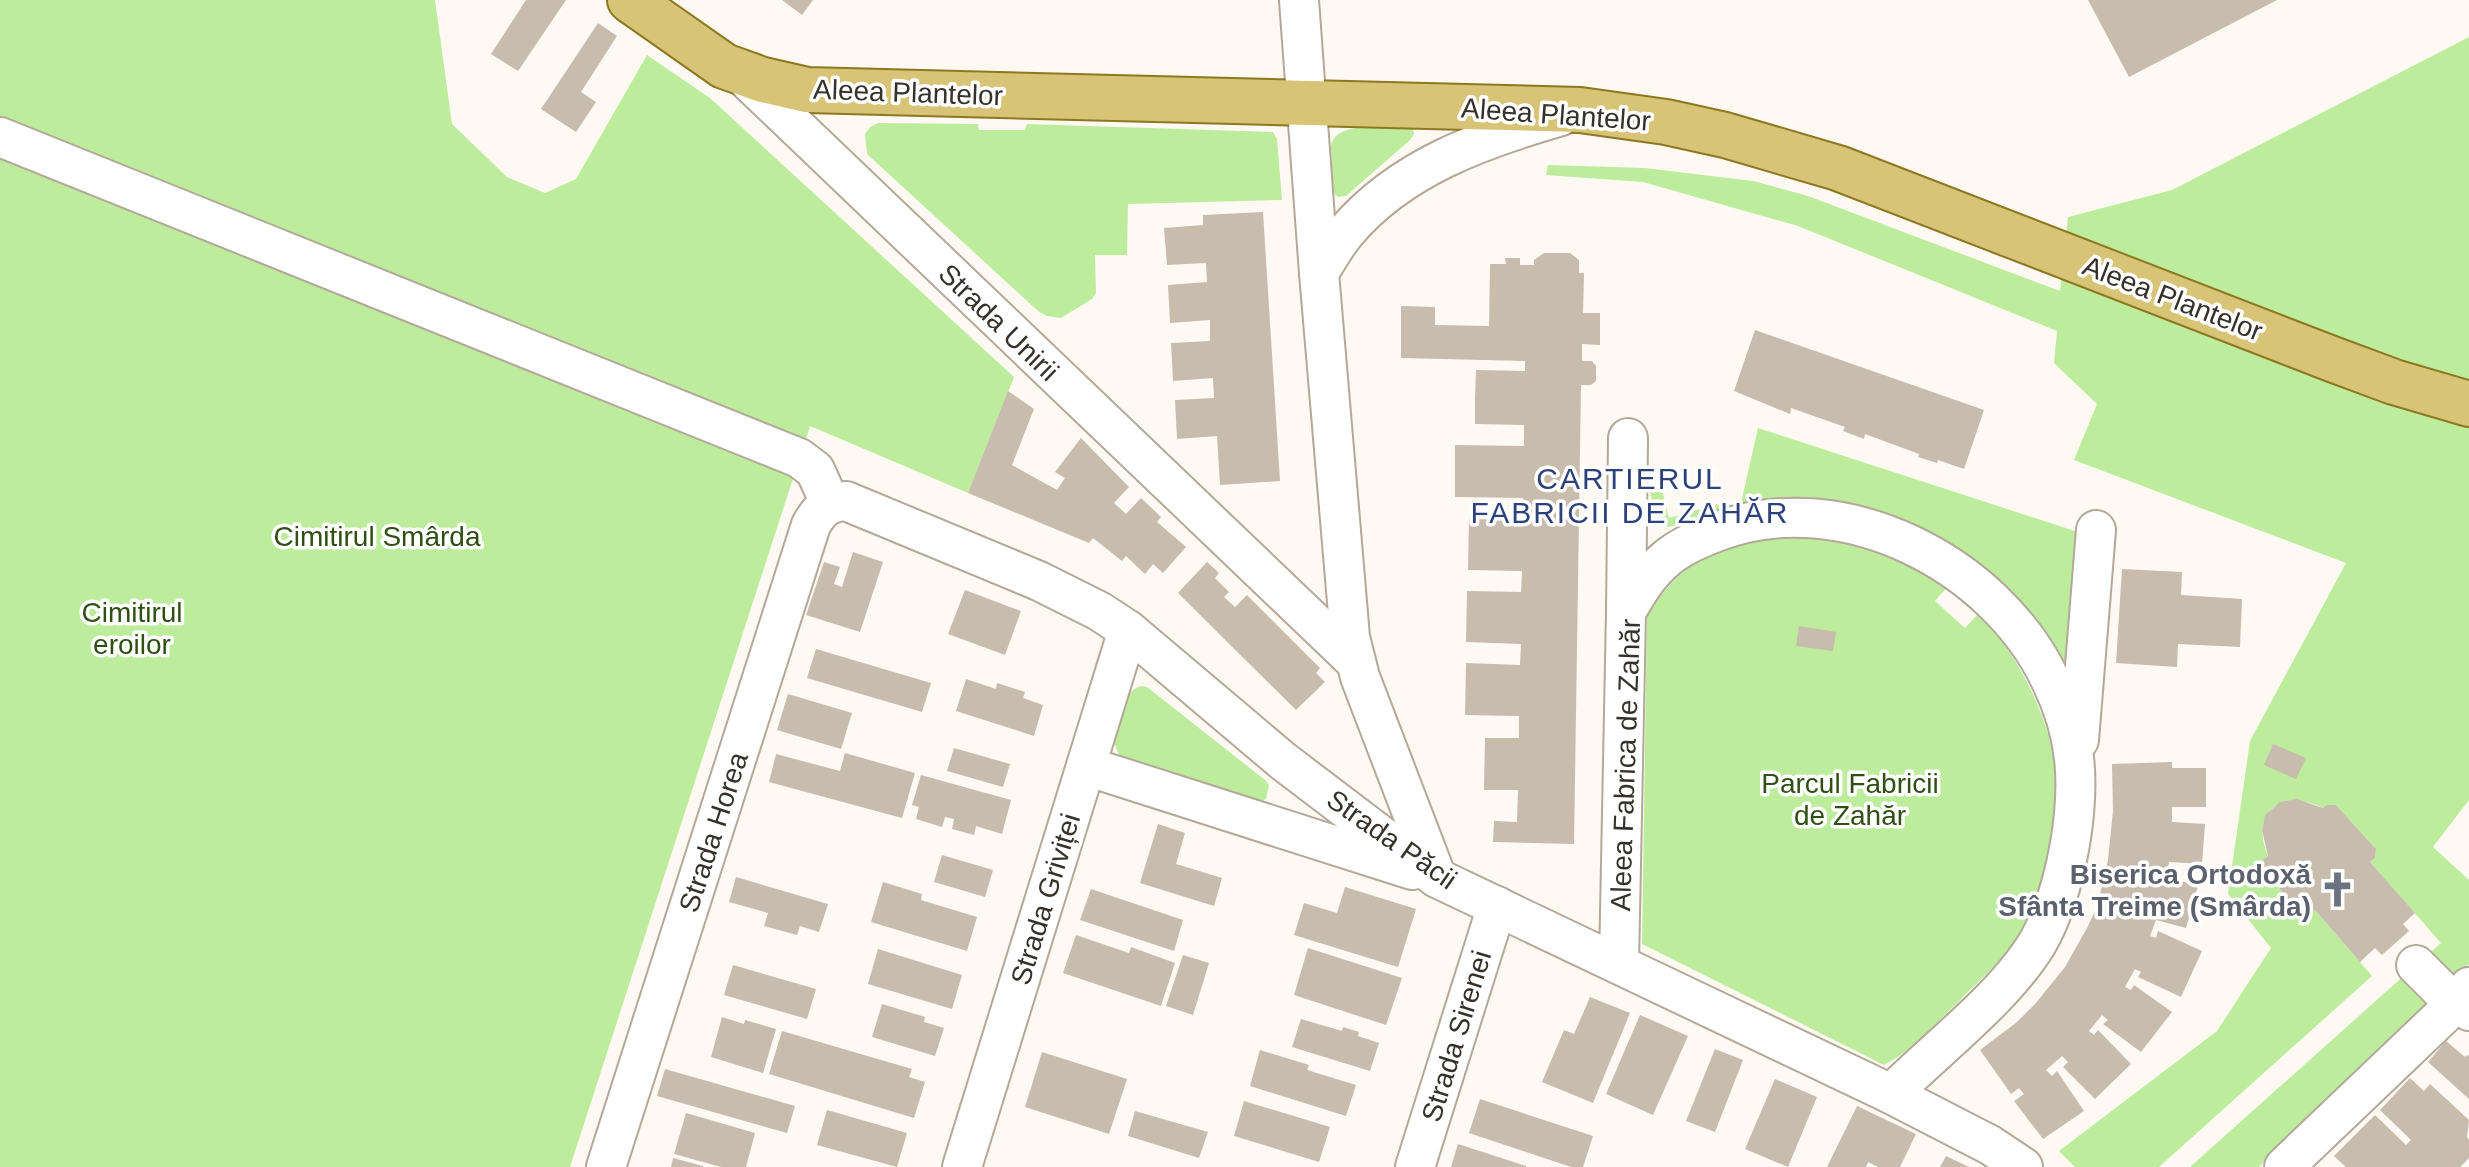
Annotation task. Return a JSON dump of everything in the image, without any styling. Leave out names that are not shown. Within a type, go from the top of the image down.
[{"type":"main road","name":"Strada Unirii","points":[[630,0],[710,57],[740,73]]},
{"type":"main road","name":"Aleea Plantelor","points":[[740,73],[784,86],[826,91],[1580,110],[1666,122],[1725,135],[1838,168],[2332,359],[2394,382],[2469,404]]},
{"type":"street","points":[[1299,0],[1350,637],[1355,661],[1437,878]]},
{"type":"street","name":"Strada Unirii","points":[[740,73],[1355,661]]},
{"type":"street","points":[[1319,273],[1344,234],[1405,181],[1474,144],[1580,110]]},
{"type":"street","points":[[0,137],[799,458],[815,470],[830,503]]},
{"type":"street","points":[[1626,612],[1628,438]]},
{"type":"street","name":"Strada Păcii","points":[[830,503],[846,501],[857,504],[1072,596],[1128,630],[1283,761],[1437,878],[1891,1094],[1990,1145],[2023,1167]]},
{"type":"street","name":"Strada Horea","points":[[606,1167],[811,525],[830,503]]},
{"type":"street","name":"Aleea Fabrica de Zahăr","points":[[1619,964],[1626,612],[1644,581],[1665,559],[1684,547],[1733,526],[1772,517],[1807,518],[1879,532],[1919,549],[1955,570],[2011,620],[2033,648],[2051,680],[2067,725],[2077,771],[2075,811],[2056,903],[2038,942],[1993,996],[1891,1094]]},
{"type":"street","points":[[2077,771],[2096,530]]},
{"type":"street","name":"Strada Griviței","points":[[962,1167],[1128,630]]},
{"type":"street","points":[[1086,766],[1437,878]]},
{"type":"street","name":"Strada Sirenei","points":[[1415,1167],[1497,906]]},
{"type":"street","points":[[2284,1167],[2465,1001],[2416,965]]},
{"type":"green space","name":"Cimitirul Smârda","points":[[0,0],[435,0],[452,124],[507,177],[545,193],[576,179],[647,55],[710,98],[1014,377],[968,493],[810,426],[570,1167],[0,1167]]},
{"type":"green space","points":[[2469,37],[2469,800],[2433,847],[2469,880],[2469,964],[2449,985],[2424,958],[2441,943],[2370,862],[2375,858],[2376,849],[2336,805],[2323,808],[2294,801],[2273,808],[2266,816],[2263,827],[2268,856],[2263,861],[2262,869],[2302,914],[2315,910],[2372,976],[2159,1167],[2075,1167],[2059,1151],[2217,1031],[2271,948],[2228,894],[2250,741],[2346,563],[2074,460],[2097,404],[2054,363],[2057,331],[1798,226],[1643,182],[1546,175],[1548,165],[1645,168],[1753,181],[1808,196],[2060,291],[2068,217],[2172,190]]},
{"type":"green space","points":[[878,123],[978,124],[979,130],[1025,130],[1027,124],[1273,132],[1277,139],[1282,200],[1128,204],[1127,255],[1095,255],[1096,293],[1092,299],[1061,318],[1047,316],[867,154],[865,134]]},
{"type":"green space","points":[[1361,127],[1413,129],[1410,140],[1346,196],[1338,197],[1333,193],[1331,147],[1334,138]]},
{"type":"green space","points":[[1758,428],[2084,534],[2074,662],[2063,662],[2039,626],[1907,523],[1850,505],[1820,500],[1785,498],[1741,503]]},
{"type":"green space","points":[[1662,490],[1669,518],[1718,504],[1721,512],[1669,527],[1658,524],[1650,492]]},
{"type":"green space","name":"Parcul Fabricii de Zahăr","points":[[1801,536],[1842,542],[1877,552],[1948,586],[1935,601],[1965,628],[1979,613],[1993,629],[2030,688],[2048,733],[2053,755],[2056,803],[2053,831],[2044,881],[2026,926],[1989,971],[1923,1036],[1884,1065],[1642,944],[1647,615],[1679,576],[1712,553],[1752,541]]},
{"type":"green space","points":[[1141,686],[1147,687],[1265,780],[1269,785],[1266,799],[1260,802],[1123,759],[1114,741],[1116,719],[1125,698]]},
{"type":"green space","points":[[2408,972],[2435,1001],[2259,1167],[2190,1167]]},
{"type":"building","points":[[526,0],[566,0],[518,71],[491,54]]},
{"type":"building","points":[[782,0],[813,0],[802,15]]},
{"type":"building","points":[[2088,0],[2277,0],[2129,77]]},
{"type":"building","points":[[598,23],[617,36],[581,92],[596,102],[576,132],[541,109]]},
{"type":"building","points":[[1263,212],[1280,481],[1220,485],[1217,436],[1177,439],[1175,400],[1214,398],[1213,378],[1173,381],[1171,343],[1210,341],[1210,320],[1170,323],[1168,285],[1207,282],[1206,263],[1167,265],[1164,228],[1203,225],[1203,215]]},
{"type":"building","points":[[1544,253],[1570,253],[1579,260],[1579,273],[1584,273],[1583,313],[1600,313],[1600,345],[1582,344],[1582,361],[1592,361],[1596,366],[1596,381],[1591,385],[1581,385],[1574,844],[1493,842],[1494,821],[1517,822],[1518,790],[1484,790],[1485,738],[1519,738],[1519,716],[1465,715],[1466,663],[1520,665],[1521,644],[1466,642],[1467,591],[1521,592],[1522,571],[1468,570],[1469,519],[1523,520],[1523,498],[1455,497],[1455,445],[1524,446],[1524,425],[1475,424],[1475,398],[1476,370],[1525,371],[1525,361],[1401,358],[1401,306],[1435,307],[1435,325],[1489,326],[1490,264],[1506,264],[1505,258],[1520,258],[1520,265],[1534,265],[1534,260]]},
{"type":"building","points":[[1755,330],[1984,410],[1964,469],[1918,457],[1919,454],[1865,434],[1864,439],[1843,431],[1845,427],[1791,408],[1790,414],[1734,391]]},
{"type":"building","points":[[1008,391],[1034,409],[1012,465],[1057,490],[1065,478],[1055,472],[1081,438],[1129,487],[1114,503],[1126,514],[1141,498],[1161,517],[1157,522],[1186,547],[1163,573],[1153,564],[1145,574],[1126,556],[1122,561],[1093,538],[1089,543],[968,493]]},
{"type":"building","points":[[853,552],[883,562],[860,632],[806,615],[824,562],[840,567],[834,584],[842,587]]},
{"type":"building","points":[[1207,562],[1219,573],[1215,578],[1229,592],[1224,597],[1235,607],[1247,595],[1320,668],[1316,673],[1325,682],[1296,710],[1178,593]]},
{"type":"building","points":[[2122,569],[2182,572],[2181,595],[2242,599],[2240,647],[2178,644],[2177,667],[2116,663]]},
{"type":"building","points":[[965,590],[1021,611],[1005,655],[948,634]]},
{"type":"building","points":[[1799,626],[1836,632],[1833,651],[1796,646]]},
{"type":"building","points":[[816,649],[931,683],[922,712],[807,678]]},
{"type":"building","points":[[966,679],[996,689],[997,683],[1025,692],[1023,698],[1043,705],[1034,736],[956,711]]},
{"type":"building","points":[[788,694],[852,713],[841,749],[777,730]]},
{"type":"building","points":[[2273,744],[2306,758],[2296,779],[2264,765]]},
{"type":"building","points":[[954,748],[1010,764],[1003,787],[947,771]]},
{"type":"building","points":[[845,753],[915,773],[902,818],[769,782],[776,754],[840,771]]},
{"type":"building","points":[[2172,762],[2172,768],[2206,768],[2206,807],[2172,807],[2172,822],[2205,824],[2202,864],[2169,862],[2167,877],[2198,886],[2186,928],[2156,920],[2150,936],[2156,938],[2158,931],[2202,951],[2181,997],[2138,977],[2141,972],[2135,969],[2125,987],[2131,990],[2134,985],[2172,1012],[2141,1052],[2103,1024],[2108,1020],[2102,1015],[2089,1031],[2094,1035],[2098,1030],[2131,1064],[2095,1099],[2063,1067],[2068,1062],[2062,1056],[2046,1070],[2052,1076],[2057,1071],[2084,1111],[2043,1139],[2014,1101],[2024,1094],[2019,1088],[2011,1094],[1980,1050],[2035,1004],[2065,967],[2097,907],[2108,860],[2113,811],[2112,764]]},
{"type":"building","points":[[921,775],[1011,800],[1002,834],[976,826],[974,835],[952,829],[954,819],[945,817],[942,827],[916,819],[919,807],[912,805]]},
{"type":"building","name":"Biserica Ortodoxă Sfânta Treime (Smârda)","points":[[2297,799],[2323,808],[2336,805],[2376,849],[2375,858],[2370,862],[2415,913],[2403,924],[2409,931],[2382,955],[2375,948],[2360,962],[2315,910],[2311,914],[2302,914],[2262,869],[2263,860],[2268,856],[2262,830],[2265,815],[2280,802]]},
{"type":"building","points":[[1158,824],[1185,833],[1176,864],[1222,878],[1214,906],[1140,883]]},
{"type":"building","points":[[942,855],[993,870],[985,897],[934,882]]},
{"type":"building","points":[[736,877],[828,904],[819,932],[800,926],[797,935],[764,926],[768,913],[729,902]]},
{"type":"building","points":[[883,882],[922,894],[921,900],[977,917],[967,951],[871,922]]},
{"type":"building","points":[[1345,887],[1416,909],[1398,967],[1294,935],[1304,903],[1337,913]]},
{"type":"building","points":[[1091,889],[1183,920],[1174,951],[1080,920]]},
{"type":"building","points":[[1076,935],[1129,953],[1131,947],[1175,963],[1161,1006],[1063,973]]},
{"type":"building","points":[[1308,948],[1402,978],[1386,1025],[1294,995]]},
{"type":"building","points":[[878,949],[962,975],[952,1009],[868,984]]},
{"type":"building","points":[[1183,955],[1209,963],[1193,1015],[1166,1006]]},
{"type":"building","points":[[733,965],[816,989],[807,1019],[724,995]]},
{"type":"building","points":[[1590,997],[1630,1013],[1593,1103],[1542,1082],[1564,1030],[1574,1034]]},
{"type":"building","points":[[882,1004],[925,1017],[924,1022],[944,1028],[935,1056],[872,1037]]},
{"type":"building","points":[[1640,1015],[1688,1036],[1653,1115],[1606,1094]]},
{"type":"building","points":[[722,1017],[776,1029],[763,1073],[711,1057]]},
{"type":"building","points":[[1301,1019],[1342,1031],[1343,1027],[1379,1043],[1370,1071],[1292,1047]]},
{"type":"building","points":[[782,1031],[912,1069],[909,1077],[925,1082],[914,1118],[769,1074]]},
{"type":"building","points":[[2446,1041],[2465,1057],[2469,1056],[2469,1099],[2428,1062]]},
{"type":"building","points":[[1715,1049],[1743,1060],[1715,1132],[1686,1121]]},
{"type":"building","points":[[1260,1050],[1309,1065],[1307,1070],[1356,1085],[1346,1116],[1250,1086]]},
{"type":"building","points":[[1042,1052],[1127,1079],[1109,1134],[1025,1107]]},
{"type":"building","points":[[665,1069],[795,1106],[787,1133],[657,1096]]},
{"type":"building","points":[[2410,1078],[2424,1091],[2430,1084],[2469,1120],[2469,1158],[2460,1167],[2346,1167],[2334,1156],[2375,1115],[2406,1145],[2411,1140],[2380,1110]]},
{"type":"building","points":[[1775,1079],[1817,1097],[1788,1167],[1745,1149]]},
{"type":"building","points":[[1480,1099],[1593,1136],[1583,1167],[1571,1167],[1469,1133]]},
{"type":"building","points":[[1244,1101],[1330,1127],[1319,1162],[1234,1136]]},
{"type":"building","points":[[1857,1106],[1916,1134],[1900,1167],[1878,1167],[1868,1162],[1866,1167],[1827,1167]]},
{"type":"building","points":[[827,1110],[907,1133],[897,1167],[817,1145]]},
{"type":"building","points":[[1135,1111],[1208,1132],[1199,1158],[1128,1136]]},
{"type":"building","points":[[686,1113],[755,1133],[746,1167],[721,1167],[674,1154]]},
{"type":"building","points":[[1458,1144],[1526,1166],[1526,1167],[1451,1167]]},
{"type":"building","points":[[1946,1156],[1969,1167],[1940,1167]]},
{"type":"building","points":[[673,1158],[703,1166],[703,1167],[671,1167]]},
{"type":"place","name":"Biserica Ortodoxă Sfânta Treime (Smârda)","points":[[2337,890]]},
{"type":"district","name":"CARTIERUL FABRICII DE ZAHĂR","points":[[1630,496]]},
{"type":"park label","name":"Cimitirul eroilor","points":[[132,628]]}]
